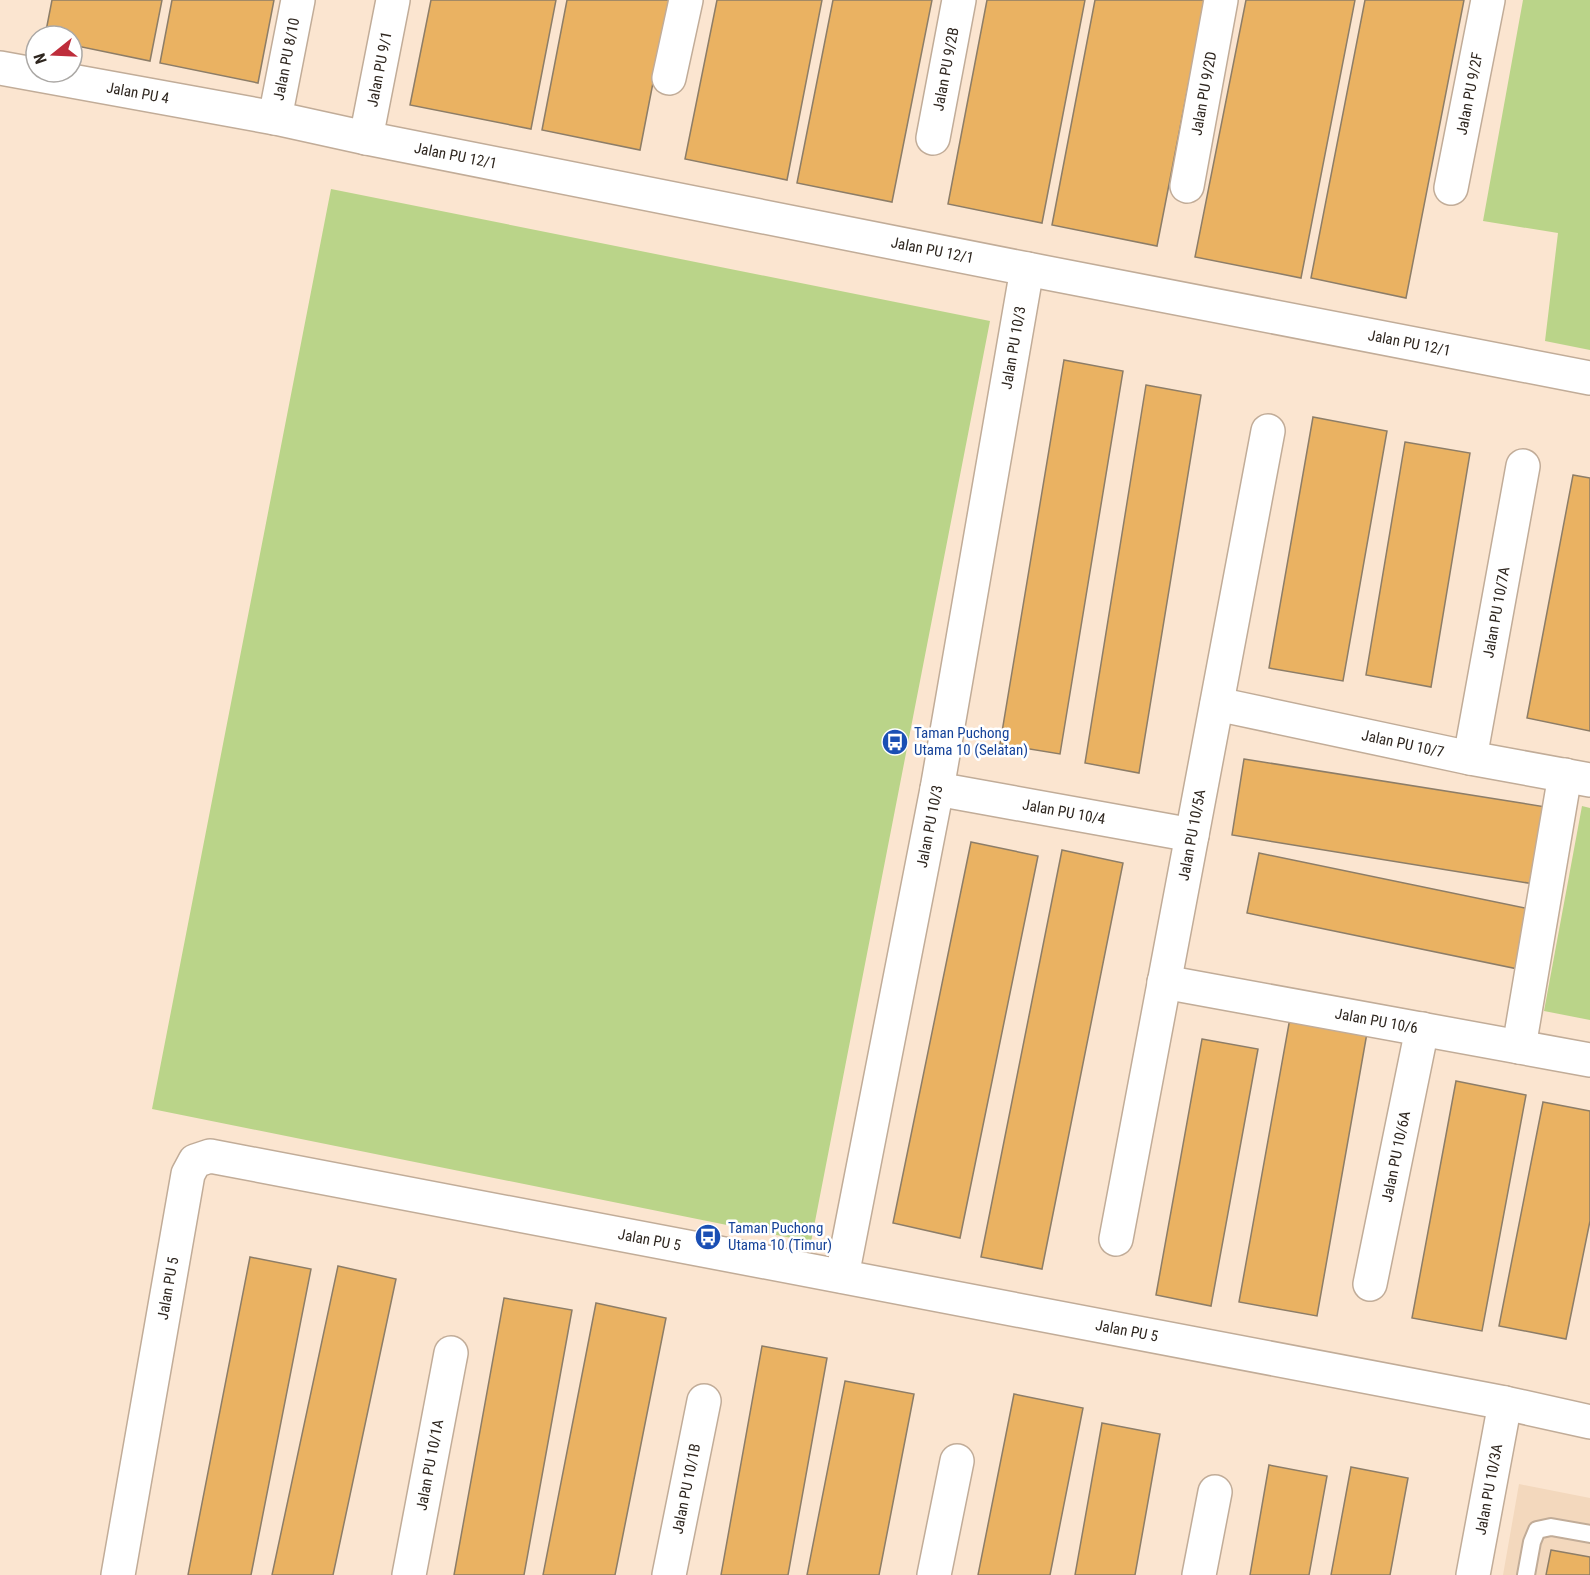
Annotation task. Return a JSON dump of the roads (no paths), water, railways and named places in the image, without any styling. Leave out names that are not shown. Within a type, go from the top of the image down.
[{"type":"street","name":"Jalan PU 8/10","points":[[275,118],[298,0]]},
{"type":"street","name":"Jalan PU 9/1","points":[[366,138],[393,0]]},
{"type":"street","points":[[669,78],[686,0]]},
{"type":"street","name":"Jalan PU 9/2B","points":[[933,138],[959,0]]},
{"type":"street","name":"Jalan PU 9/2D","points":[[1187,186],[1221,0]]},
{"type":"street","name":"Jalan PU 9/2F","points":[[1451,188],[1488,0]]},
{"type":"street","name":"Jalan PU 4","points":[[0,68],[275,118]]},
{"type":"street","name":"Jalan PU 12/1","points":[[275,118],[1027,269],[1590,378]]},
{"type":"street","name":"Jalan PU 10/3","points":[[842,1276],[937,789],[1027,269]]},
{"type":"street","name":"Jalan PU 10/5A","points":[[1116,1239],[1268,431]]},
{"type":"street","name":"Jalan PU 10/7A","points":[[1470,758],[1523,466]]},
{"type":"street","name":"Jalan PU 10/7","points":[[1217,704],[1470,758],[1577,777]]},
{"type":"street","points":[[1519,1047],[1577,777]]},
{"type":"street","name":"Jalan PU 10/4","points":[[937,789],[1192,835]]},
{"type":"street","name":"Jalan PU 10/6","points":[[1164,982],[1590,1060]]},
{"type":"street","name":"Jalan PU 10/6A","points":[[1370,1284],[1422,1029]]},
{"type":"street","name":"Jalan PU 5","points":[[118,1575],[188,1174],[195,1161],[210,1156],[1505,1403],[1590,1422]]},
{"type":"street","name":"Jalan PU 10/1A","points":[[409,1575],[451,1353]]},
{"type":"street","name":"Jalan PU 10/1B","points":[[669,1575],[704,1401]]},
{"type":"street","name":"Jalan PU 10/3A","points":[[1473,1575],[1505,1403]]},
{"type":"street","points":[[934,1575],[957,1461]]},
{"type":"street","points":[[1199,1575],[1215,1492]]},
{"type":"lane","points":[[1526,1575],[1532,1542],[1537,1530],[1551,1527],[1590,1534]]},
{"type":"place","name":"Taman Puchong Utama 10 (Selatan)","points":[[895,742]]},
{"type":"place","name":"Taman Puchong Utama 10 (Timur)","points":[[708,1237]]}]
